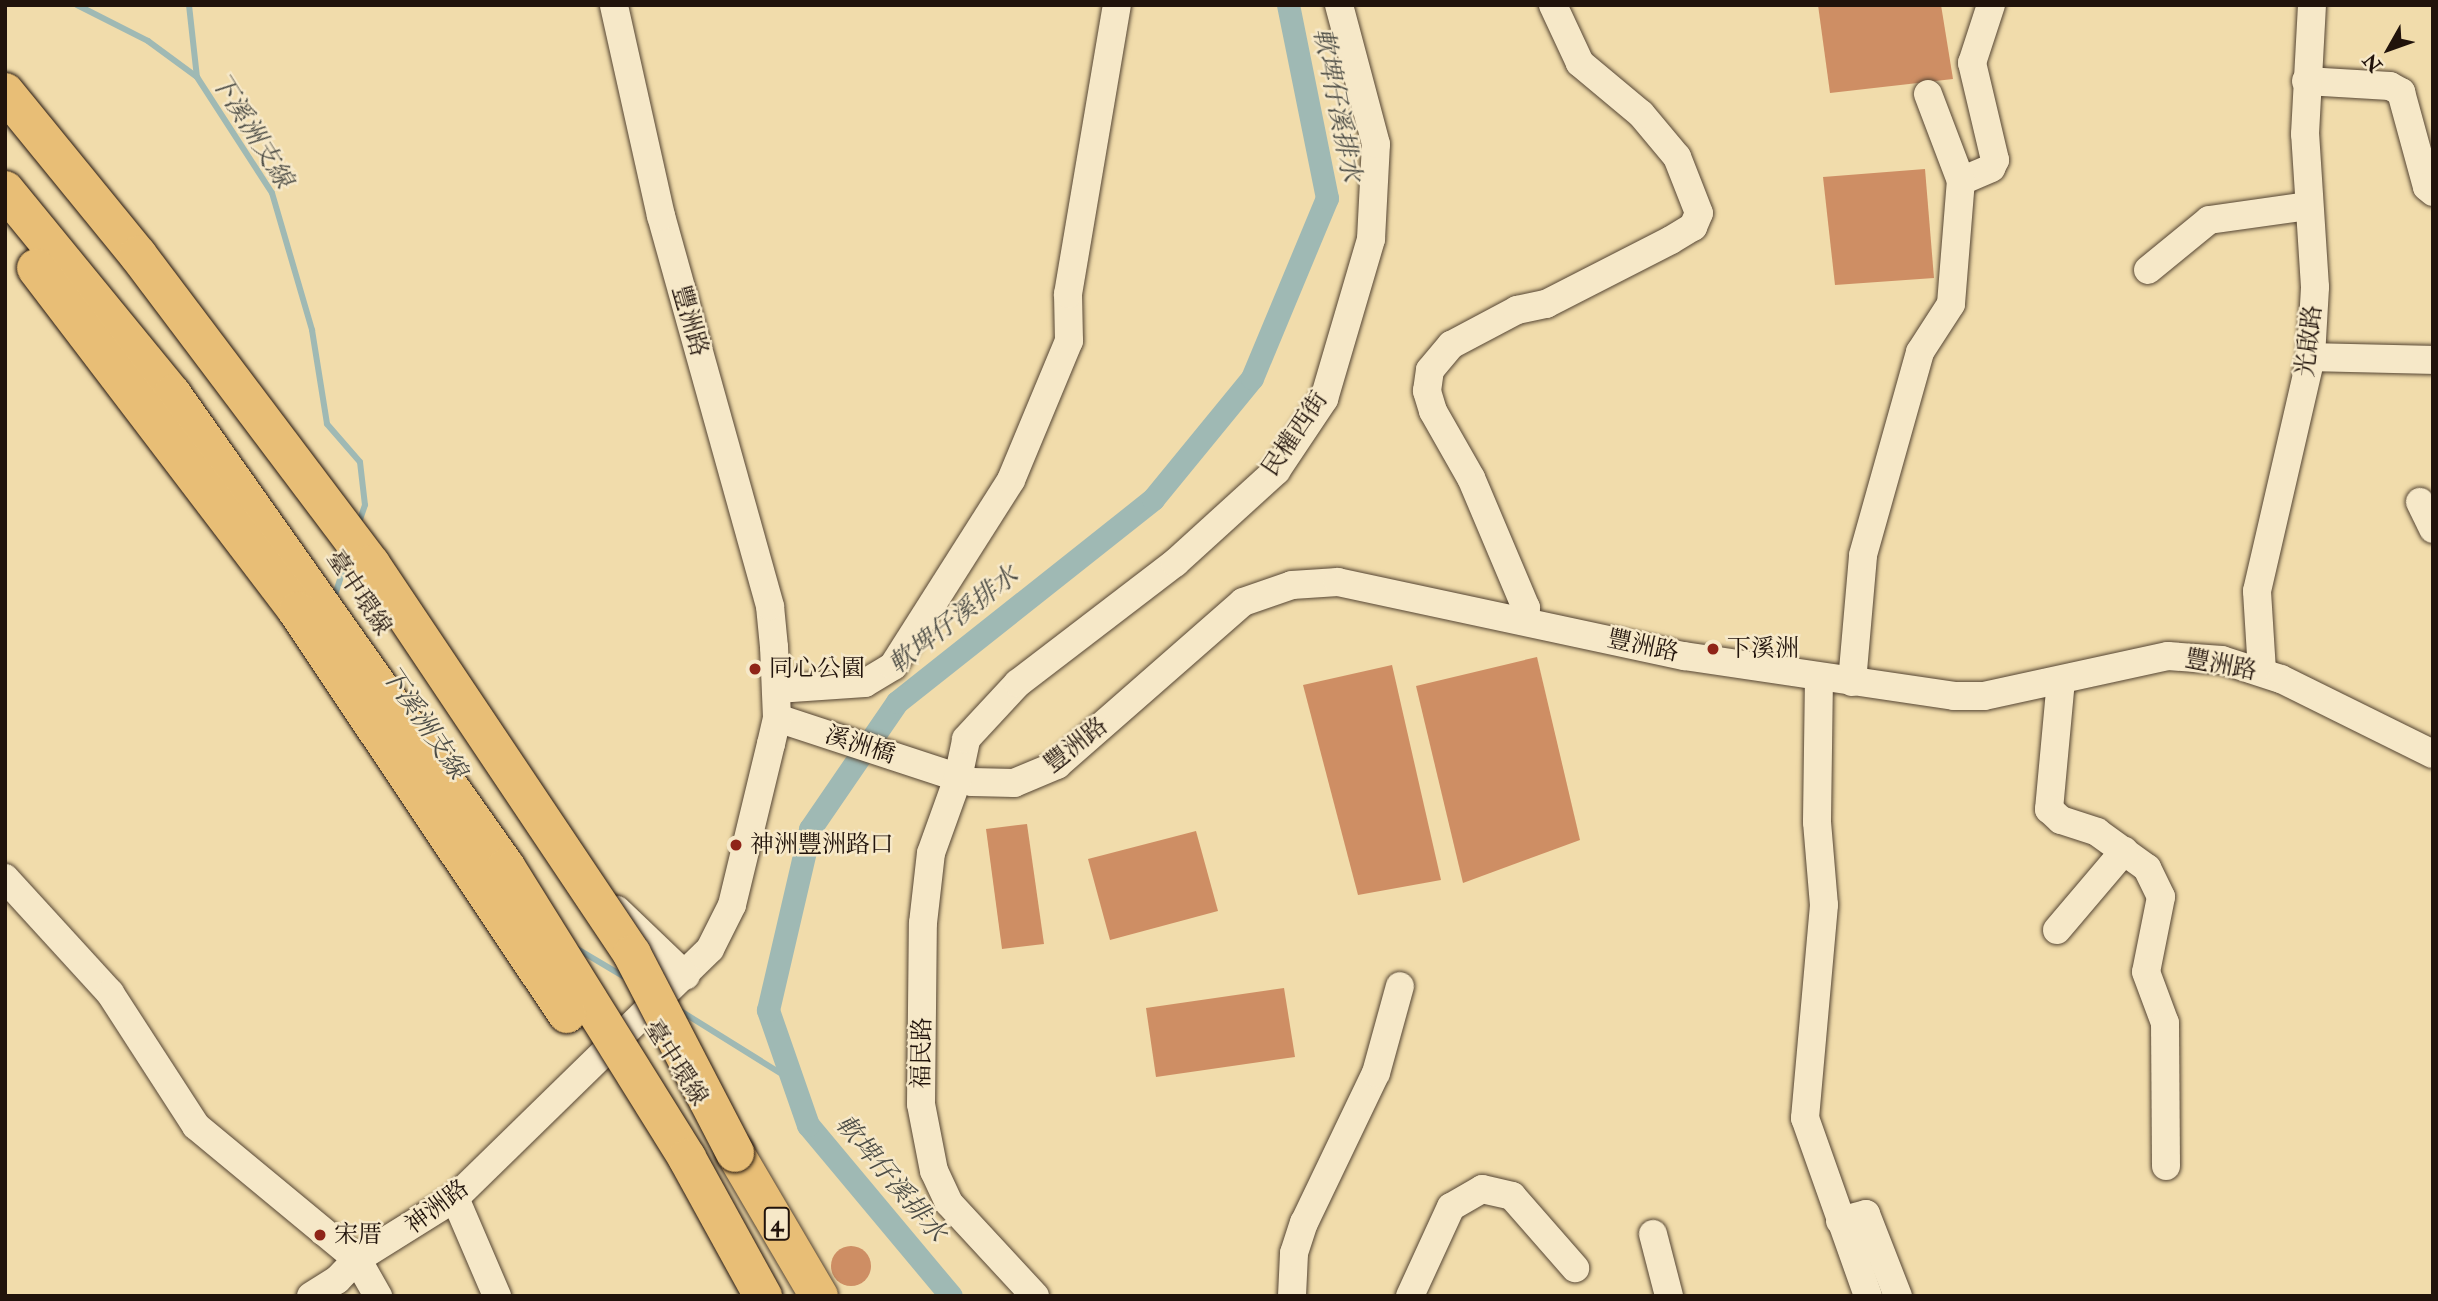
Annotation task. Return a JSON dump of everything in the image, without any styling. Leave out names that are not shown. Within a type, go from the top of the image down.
[{"type":"highway","points":[[5,92],[138,255],[371,564],[632,954],[735,1153]]},
{"type":"highway","name":"臺中環線","points":[[5,123],[117,258],[340,563],[735,1153],[819,1296]]},
{"type":"highway","name":"臺中環線","points":[[5,190],[180,405],[506,867],[687,1158],[763,1296]]},
{"type":"highway","points":[[5,232],[297,611],[756,1296]]},
{"type":"street","name":"豐洲路","points":[[614,5],[661,216],[770,606],[777,718]]},
{"type":"street","points":[[777,689],[865,683],[893,666],[1012,480],[1069,341],[1068,294],[1116,5]]},
{"type":"street","name":"民權西街","points":[[950,775],[966,739],[1018,683],[1175,563],[1266,480],[1324,399],[1371,239],[1376,144],[1339,5]]},
{"type":"street","points":[[1522,620],[1525,608],[1471,478],[1429,401],[1430,370],[1451,345],[1517,310],[1546,304],[1671,240],[1693,227],[1699,213],[1676,157],[1641,114],[1580,64],[1553,5]]},
{"type":"street","points":[[1961,181],[1991,168],[1995,160],[1972,63],[1991,5]]},
{"type":"street","name":"光啟路","points":[[2262,671],[2257,591],[2311,357],[2315,287],[2309,206],[2306,81],[2312,5]]},
{"type":"street","points":[[2306,81],[2390,86],[2401,92],[2427,187],[2433,192]]},
{"type":"street","points":[[1852,681],[1863,555],[1920,352],[1951,304],[1961,181],[1928,94]]},
{"type":"street","points":[[5,109],[341,520],[623,919],[686,976]]},
{"type":"street","points":[[2148,270],[2208,220],[2309,206]]},
{"type":"street","points":[[2311,357],[2433,360]]},
{"type":"street","points":[[2420,502],[2433,530]]},
{"type":"street","name":"豐洲路","points":[[950,775],[986,784],[1014,783],[1057,765],[1244,602],[1275,589],[1338,582],[1684,656],[1969,697],[2168,656],[2222,660],[2262,671],[2433,754]]},
{"type":"street","points":[[1819,677],[1817,822],[1824,905],[1817,1024],[1804,1105],[1807,1127],[1868,1296]]},
{"type":"street","points":[[2061,680],[2049,809],[2056,818],[2097,832],[2147,868],[2161,897],[2146,972],[2165,1023],[2166,1166]]},
{"type":"street","name":"溪洲橋","points":[[777,718],[950,775]]},
{"type":"street","name":"神洲路","points":[[311,1296],[337,1280],[357,1259],[455,1198],[710,950],[732,905],[777,718]]},
{"type":"street","name":"福民路","points":[[950,775],[931,853],[923,923],[921,1104],[934,1171],[949,1203],[1035,1296]]},
{"type":"street","points":[[2057,930],[2124,850]]},
{"type":"street","points":[[5,878],[110,993],[197,1126],[357,1259],[378,1296]]},
{"type":"street","points":[[1292,1296],[1294,1253],[1304,1223],[1376,1073],[1400,986]]},
{"type":"street","points":[[1410,1296],[1451,1207],[1482,1189],[1512,1196],[1575,1268]]},
{"type":"street","points":[[455,1198],[497,1296]]},
{"type":"street","points":[[1840,1221],[1866,1214],[1898,1296]]},
{"type":"street","points":[[1653,1234],[1669,1296]]},
{"type":"building","points":[[1818,5],[1941,5],[1953,79],[1830,93]]},
{"type":"building","points":[[1925,169],[1934,278],[1835,285],[1823,177]]},
{"type":"building","points":[[1537,657],[1580,840],[1463,883],[1416,686]]},
{"type":"building","points":[[1392,665],[1441,880],[1358,895],[1303,685]]},
{"type":"building","points":[[1027,824],[1044,944],[1002,949],[986,829]]},
{"type":"building","points":[[1196,831],[1218,911],[1110,940],[1088,859]]},
{"type":"building","points":[[1284,988],[1295,1057],[1156,1077],[1146,1008]]},
{"type":"building","points":[[851,1246],[859,1247],[865,1252],[870,1258],[870,1274],[865,1280],[859,1285],[851,1286],[843,1285],[837,1280],[832,1274],[831,1266],[832,1258],[837,1252],[843,1247]]},
{"type":"waterway","name":"下溪洲支線","points":[[77,5],[148,41],[197,77],[272,193],[312,330],[327,424],[360,462],[365,505],[358,525]]},
{"type":"waterway","points":[[189,5],[197,77]]},
{"type":"waterway","name":"軟埤仔溪排水","points":[[951,1296],[808,1125],[768,1010],[810,829],[897,702],[1153,499],[1252,378],[1327,198],[1288,5]]},
{"type":"waterway","name":"下溪洲支線","points":[[334,598],[348,555]]},
{"type":"waterway","name":"下溪洲支線","points":[[574,947],[628,979]]},
{"type":"waterway","name":"下溪洲支線","points":[[679,1010],[793,1081]]},
{"type":"place","name":"下溪洲","points":[[1713,649]]},
{"type":"place","name":"同心公園","points":[[755,669]]},
{"type":"place","name":"神洲豐洲路口","points":[[736,845]]},
{"type":"place","name":"宋厝","points":[[320,1235]]}]
